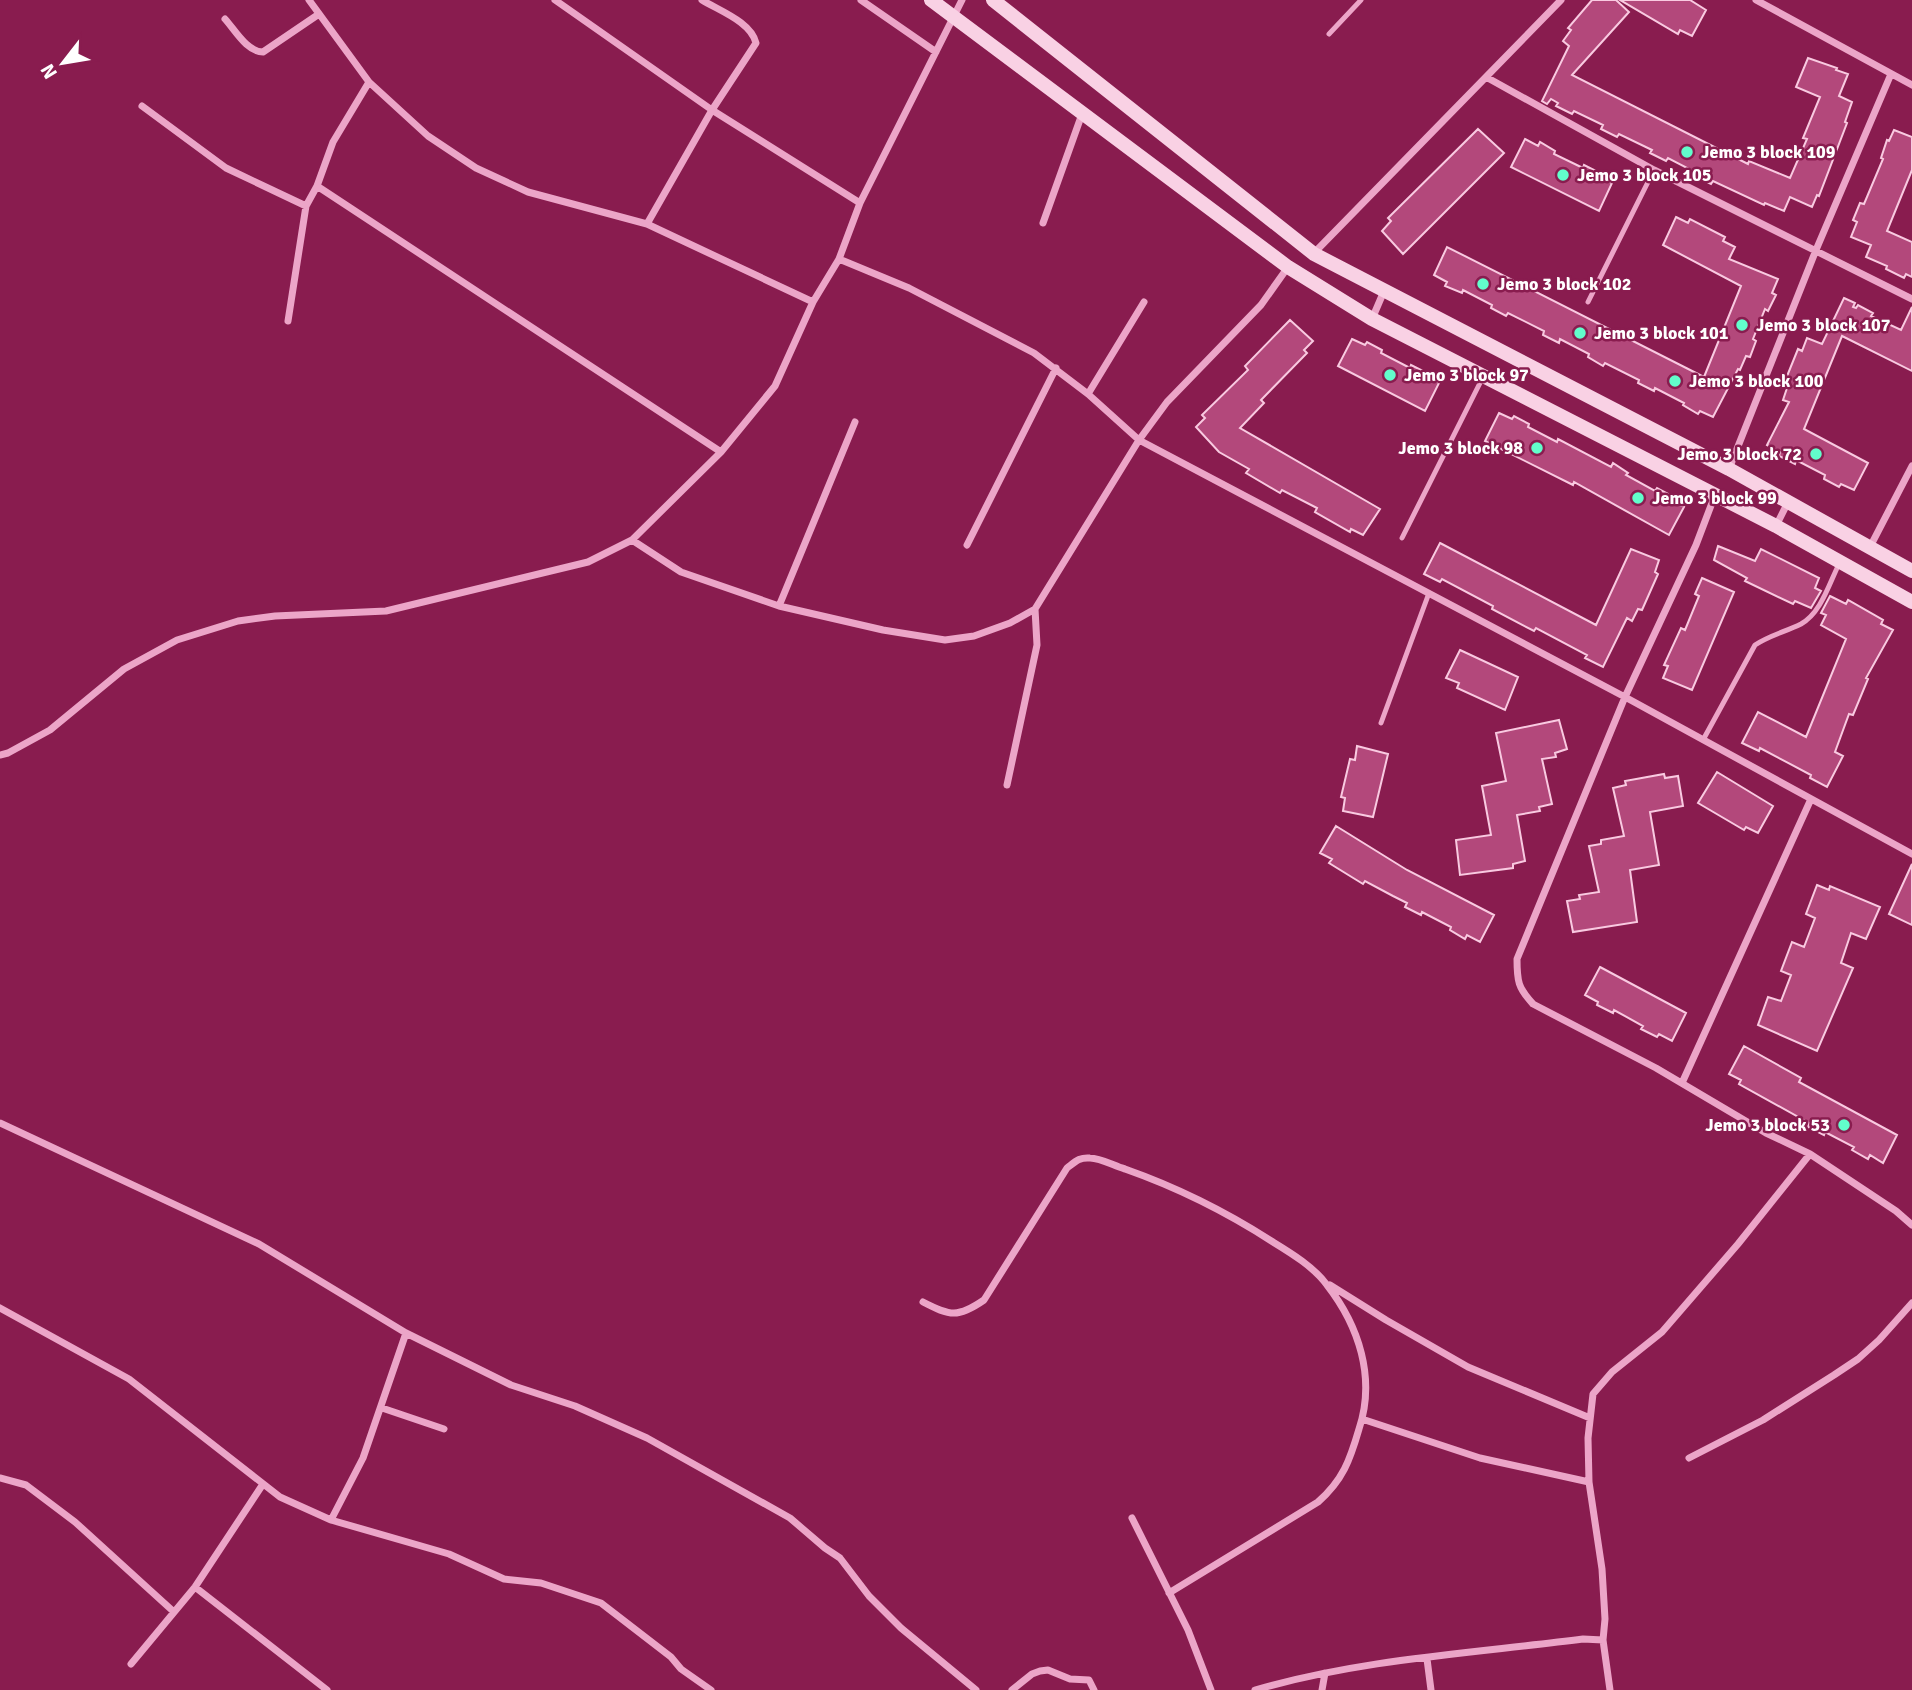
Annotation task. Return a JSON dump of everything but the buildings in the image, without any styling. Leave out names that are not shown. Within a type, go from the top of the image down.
[{"type":"street","points":[[309,0],[369,82],[428,135],[476,168],[528,192],[647,224],[813,302]]},
{"type":"street","points":[[555,0],[712,110],[860,203]]},
{"type":"street","points":[[647,224],[712,110],[756,43],[754,33],[702,0]]},
{"type":"street","points":[[861,0],[936,52]]},
{"type":"street","points":[[931,0],[1288,267],[1372,319],[1484,374],[1776,526],[1912,602]]},
{"type":"street","points":[[0,755],[50,730],[124,669],[177,640],[238,621],[275,616],[386,611],[588,562],[632,540],[721,452],[775,386],[813,302],[839,259],[860,203],[962,0]]},
{"type":"street","points":[[993,0],[1314,254],[1729,469],[1912,571]]},
{"type":"street","points":[[1314,254],[1560,0]]},
{"type":"street","points":[[1756,0],[1912,85]]},
{"type":"street","points":[[225,19],[251,48],[263,52],[318,14]]},
{"type":"street","points":[[1729,469],[1816,250],[1891,74]]},
{"type":"street","points":[[1486,77],[1654,170],[1912,299]]},
{"type":"street","points":[[288,321],[306,206],[317,186],[333,142],[369,82]]},
{"type":"street","points":[[142,106],[226,168],[306,206]]},
{"type":"street","points":[[1043,223],[1082,114]]},
{"type":"street","points":[[317,186],[721,452]]},
{"type":"street","points":[[839,259],[909,288],[1034,353],[1088,394],[1139,440],[1625,697],[1912,854]]},
{"type":"street","points":[[632,540],[681,572],[779,606],[883,629],[945,640],[974,636],[1010,623],[1035,609],[1139,440],[1167,402],[1261,304],[1288,267]]},
{"type":"street","points":[[1372,319],[1384,291]]},
{"type":"street","points":[[1088,394],[1144,302]]},
{"type":"street","points":[[967,545],[1056,368]]},
{"type":"street","points":[[779,606],[855,422]]},
{"type":"street","points":[[1870,547],[1912,466]]},
{"type":"street","points":[[1715,495],[1696,545],[1625,697],[1517,959],[1520,990],[1533,1004],[1682,1083],[1766,1133],[1810,1154],[1912,1225]]},
{"type":"street","points":[[1776,526],[1788,501]]},
{"type":"street","points":[[1007,785],[1037,645],[1035,609]]},
{"type":"street","points":[[1682,1083],[1811,799]]},
{"type":"street","points":[[0,1123],[259,1244],[406,1333],[511,1385],[575,1406],[647,1438],[790,1518],[841,1558],[869,1596],[901,1628],[976,1690]]},
{"type":"street","points":[[1610,1690],[1602,1640],[1605,1619],[1602,1569],[1589,1482],[1593,1394],[1612,1372],[1661,1332],[1738,1244],[1810,1154]]},
{"type":"street","points":[[923,1302],[946,1313],[968,1311],[984,1300],[1067,1168],[1078,1158],[1091,1158],[1166,1184],[1226,1212],[1291,1253],[1326,1282],[1468,1367],[1590,1418]]},
{"type":"street","points":[[1169,1593],[1318,1502],[1331,1490],[1348,1465],[1362,1419],[1367,1377],[1352,1321],[1326,1282]]},
{"type":"street","points":[[1689,1458],[1763,1420],[1842,1370],[1879,1340],[1912,1303]]},
{"type":"street","points":[[0,1308],[129,1379],[281,1497],[331,1520],[449,1554],[504,1579],[541,1583],[601,1603],[671,1657],[681,1669],[711,1690]]},
{"type":"street","points":[[331,1520],[363,1458],[406,1333]]},
{"type":"street","points":[[382,1408],[444,1429]]},
{"type":"street","points":[[1362,1419],[1480,1458],[1589,1482]]},
{"type":"street","points":[[0,1478],[26,1485],[75,1522],[174,1612]]},
{"type":"street","points":[[131,1664],[195,1587],[263,1484]]},
{"type":"street","points":[[1132,1518],[1188,1630],[1211,1690]]},
{"type":"street","points":[[195,1587],[327,1690]]},
{"type":"street","points":[[1255,1690],[1299,1677],[1427,1658],[1583,1639],[1602,1640]]},
{"type":"street","points":[[1427,1658],[1431,1690]]},
{"type":"street","points":[[1012,1690],[1032,1674],[1048,1670],[1070,1679],[1089,1680],[1094,1690]]},
{"type":"street","points":[[1322,1690],[1325,1674]]},
{"type":"lane","points":[[1329,34],[1361,0]]},
{"type":"lane","points":[[1588,302],[1654,170]]},
{"type":"lane","points":[[1402,538],[1484,374]]},
{"type":"lane","points":[[1703,740],[1755,645],[1768,636],[1802,624],[1815,613],[1840,562]]},
{"type":"lane","points":[[1381,723],[1429,593]]},
{"type":"place","name":"Jemo 3 block 109","points":[[1687,152]]},
{"type":"place","name":"Jemo 3 block 105","points":[[1563,175]]},
{"type":"place","name":"Jemo 3 block 102","points":[[1483,284]]},
{"type":"place","name":"Jemo 3 block 107","points":[[1742,325]]},
{"type":"place","name":"Jemo 3 block 101","points":[[1580,333]]},
{"type":"place","name":"Jemo 3 block 97","points":[[1390,375]]},
{"type":"place","name":"Jemo 3 block 100","points":[[1675,381]]},
{"type":"place","name":"Jemo 3 block 98","points":[[1537,448]]},
{"type":"place","name":"Jemo 3 block 72","points":[[1816,454]]},
{"type":"place","name":"Jemo 3 block 99","points":[[1638,498]]},
{"type":"place","name":"Jemo 3 block 53","points":[[1844,1125]]}]
